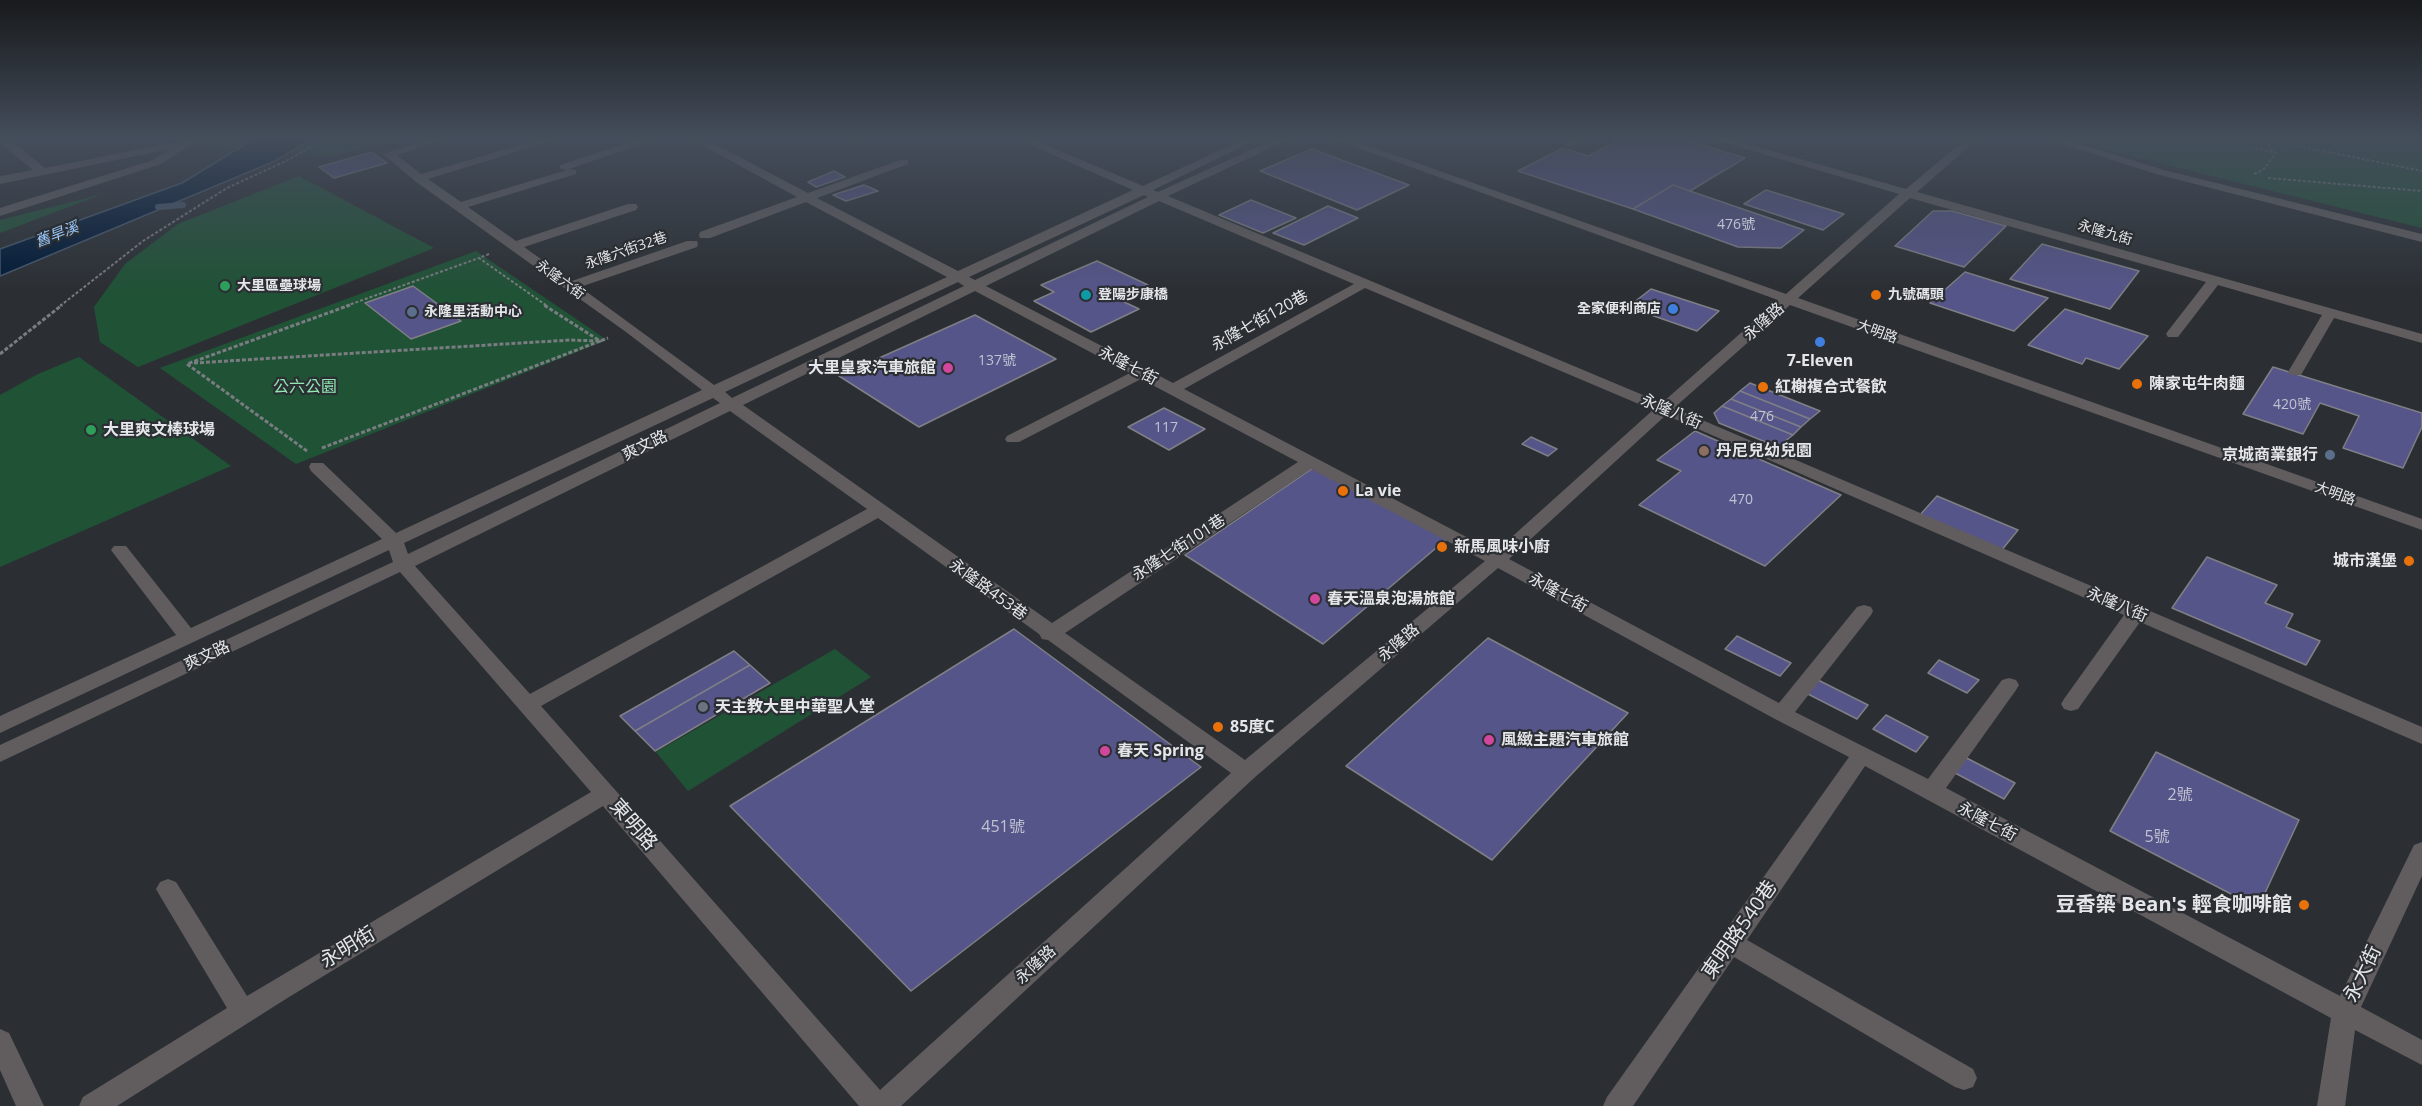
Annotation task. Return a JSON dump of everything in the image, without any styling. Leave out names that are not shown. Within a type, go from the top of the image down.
[{"type":"street","points":[[0,212],[78,189]]},
{"type":"street","name":"永隆六街","points":[[435,189],[732,404]]},
{"type":"street","points":[[460,206],[511,189]]},
{"type":"street","name":"永隆七街","points":[[791,189],[1497,560],[1782,714],[1862,754],[2422,1053]]},
{"type":"street","points":[[705,235],[834,189]]},
{"type":"street","name":"永隆八街","points":[[1137,189],[1664,409],[2422,736]]},
{"type":"street","name":"爽文路","points":[[0,754],[403,564],[732,404],[1143,189]]},
{"type":"street","name":"爽文路","points":[[0,725],[395,542],[713,391],[1175,189]]},
{"type":"street","name":"大明路","points":[[1477,189],[2422,525]]},
{"type":"street","name":"永隆九街","points":[[1893,189],[2422,339]]},
{"type":"street","name":"永隆路","points":[[882,1106],[1246,772],[1497,560],[1913,189]]},
{"type":"street","points":[[2226,189],[2422,238]]},
{"type":"street","points":[[514,246],[632,207]]},
{"type":"street","name":"永隆六街32巷","points":[[568,286],[692,244]]},
{"type":"street","points":[[2173,334],[2215,280]]},
{"type":"street","name":"永隆七街120巷","points":[[1172,390],[1365,283]]},
{"type":"street","points":[[2296,372],[2330,313]]},
{"type":"street","points":[[1013,439],[1141,373]]},
{"type":"street","name":"永隆路453巷","points":[[732,404],[1246,772]]},
{"type":"street","points":[[313,460],[395,542]]},
{"type":"street","name":"永隆七街101巷","points":[[1049,633],[1310,462]]},
{"type":"street","points":[[528,704],[879,510]]},
{"type":"street","name":"東明路","points":[[395,542],[403,564],[528,704],[876,1106]]},
{"type":"street","points":[[120,550],[188,637]]},
{"type":"street","points":[[1782,714],[1864,610]]},
{"type":"street","points":[[2070,704],[2136,613]]},
{"type":"street","points":[[1931,792],[2009,685]]},
{"type":"street","name":"東明路540巷","points":[[1617,1106],[1862,754]]},
{"type":"street","name":"永明街","points":[[93,1106],[243,1012],[606,794]]},
{"type":"street","name":"永大街","points":[[2331,1106],[2344,1013],[2422,851]]},
{"type":"street","points":[[168,889],[243,1012]]},
{"type":"street","points":[[1731,943],[1964,1078]]},
{"type":"street","points":[[0,1041],[30,1106]]},
{"type":"path","points":[[0,354],[143,241],[225,189]]},
{"type":"path","points":[[2397,189],[2422,192]]},
{"type":"path","points":[[188,364],[514,246]]},
{"type":"path","points":[[479,258],[567,321],[600,341]]},
{"type":"path","points":[[321,448],[631,329]]},
{"type":"path","points":[[188,364],[558,341],[600,341]]},
{"type":"path","points":[[188,364],[313,460]]},
{"type":"green space","name":"大里區壘球場","points":[[267,189],[323,189],[434,248],[138,367],[100,342],[94,307],[125,264],[178,224]]},
{"type":"green space","points":[[2263,189],[2422,189],[2422,228]]},
{"type":"green space","points":[[103,194],[0,233],[0,220]]},
{"type":"green space","name":"公六公園","points":[[476,251],[607,340],[296,464],[160,368]]},
{"type":"green space","name":"大里爽文棒球場","points":[[79,357],[231,466],[0,567],[0,395],[38,374]]},
{"type":"green space","points":[[835,649],[871,677],[688,791],[656,752]]},
{"type":"water","name":"舊旱溪","points":[[167,189],[209,189],[0,276],[0,249]]},
{"type":"building","points":[[853,189],[872,189],[878,191],[846,201],[833,195]]},
{"type":"building","points":[[1304,189],[1401,189],[1357,210]]},
{"type":"building","points":[[1571,189],[1667,189],[1633,209]]},
{"type":"building","points":[[1667,189],[1684,189],[1804,230],[1781,248],[1738,247],[1633,209]]},
{"type":"building","points":[[1766,190],[1844,214],[1823,230],[1744,204]]},
{"type":"building","points":[[1251,200],[1296,218],[1263,233],[1219,215]]},
{"type":"building","points":[[1328,206],[1358,218],[1304,245],[1273,233]]},
{"type":"building","points":[[1933,211],[1952,211],[2006,226],[1964,267],[1895,246]]},
{"type":"building","points":[[2042,244],[2139,271],[2110,309],[2010,279]]},
{"type":"building","name":"登陽步康橋","points":[[1097,261],[1148,285],[1118,299],[1139,309],[1091,332],[1034,301],[1054,292],[1041,285]]},
{"type":"building","points":[[1965,272],[2048,298],[2014,331],[1930,303]]},
{"type":"building","name":"永隆里活動中心","points":[[413,286],[461,321],[411,339],[365,303]]},
{"type":"building","name":"全家便利商店","points":[[1651,289],[1719,311],[1697,331],[1628,307]]},
{"type":"building","points":[[2065,309],[2148,336],[2119,369],[2086,358],[2082,364],[2028,345]]},
{"type":"building","name":"大里皇家汽車旅館","points":[[975,315],[1056,359],[919,427],[839,376]]},
{"type":"building","points":[[2273,367],[2422,413],[2422,427],[2403,468],[2343,448],[2359,416],[2320,403],[2303,434],[2243,414]]},
{"type":"building","points":[[1750,383],[1820,411],[1810,419],[1740,391]]},
{"type":"building","points":[[1740,391],[1810,419],[1801,427],[1731,399]]},
{"type":"building","points":[[1731,399],[1801,427],[1793,435],[1722,406]]},
{"type":"building","points":[[1722,406],[1793,435],[1778,447],[1719,423],[1714,413]]},
{"type":"building","points":[[1164,408],[1205,429],[1169,450],[1128,427]]},
{"type":"building","points":[[1695,431],[1841,495],[1765,566],[1639,505],[1681,471],[1657,460]]},
{"type":"building","points":[[1531,437],[1557,449],[1548,456],[1522,444]]},
{"type":"building","name":"春天溫泉泡湯旅館","points":[[1316,466],[1449,537],[1323,644],[1185,555]]},
{"type":"building","points":[[1937,496],[2018,530],[2001,551],[1919,516]]},
{"type":"building","points":[[2207,557],[2277,585],[2265,603],[2293,614],[2286,627],[2320,641],[2306,665],[2172,608]]},
{"type":"building","points":[[1014,629],[1201,767],[911,991],[730,806]]},
{"type":"building","points":[[1737,636],[1791,663],[1780,676],[1725,649]]},
{"type":"building","name":"風緻主題汽車旅館","points":[[1488,638],[1628,713],[1492,860],[1346,766]]},
{"type":"building","points":[[734,651],[750,665],[635,731],[620,716]]},
{"type":"building","points":[[1939,660],[1979,680],[1967,693],[1928,673]]},
{"type":"building","name":"天主教大里中華聖人堂","points":[[750,665],[770,683],[655,751],[635,731]]},
{"type":"building","points":[[1816,679],[1868,705],[1857,719],[1804,692]]},
{"type":"building","points":[[1886,715],[1928,737],[1916,752],[1873,729]]},
{"type":"building","points":[[1953,751],[2015,783],[2004,799],[1942,766]]},
{"type":"building","points":[[2156,752],[2299,820],[2258,908],[2110,831]]},
{"type":"waterway","points":[[158,207],[183,205]]},
{"type":"place","name":"大里區壘球場","points":[[225,286]]},
{"type":"place","name":"登陽步康橋","points":[[1086,295]]},
{"type":"place","name":"九號碼頭","points":[[1876,295]]},
{"type":"place","name":"全家便利商店","points":[[1673,309]]},
{"type":"place","name":"永隆里活動中心","points":[[412,312]]},
{"type":"place","name":"7-Eleven","points":[[1820,342]]},
{"type":"place","name":"大里皇家汽車旅館","points":[[948,368]]},
{"type":"place","name":"陳家屯牛肉麵","points":[[2137,384]]},
{"type":"place","name":"紅榭複合式餐飲","points":[[1763,387]]},
{"type":"place","name":"大里爽文棒球場","points":[[91,430]]},
{"type":"place","name":"丹尼兒幼兒園","points":[[1704,451]]},
{"type":"place","name":"京城商業銀行","points":[[2330,455]]},
{"type":"place","name":"La vie","points":[[1343,491]]},
{"type":"place","name":"新馬風味小廚","points":[[1442,547]]},
{"type":"place","name":"城市漢堡","points":[[2409,561]]},
{"type":"place","name":"春天溫泉泡湯旅館","points":[[1315,599]]},
{"type":"place","name":"天主教大里中華聖人堂","points":[[703,707]]},
{"type":"place","name":"85度C","points":[[1218,727]]},
{"type":"place","name":"風緻主題汽車旅館","points":[[1489,740]]},
{"type":"place","name":"春天 Spring","points":[[1105,751]]},
{"type":"place","name":"豆香築 Bean's 輕食咖啡館","points":[[2304,905]]}]
